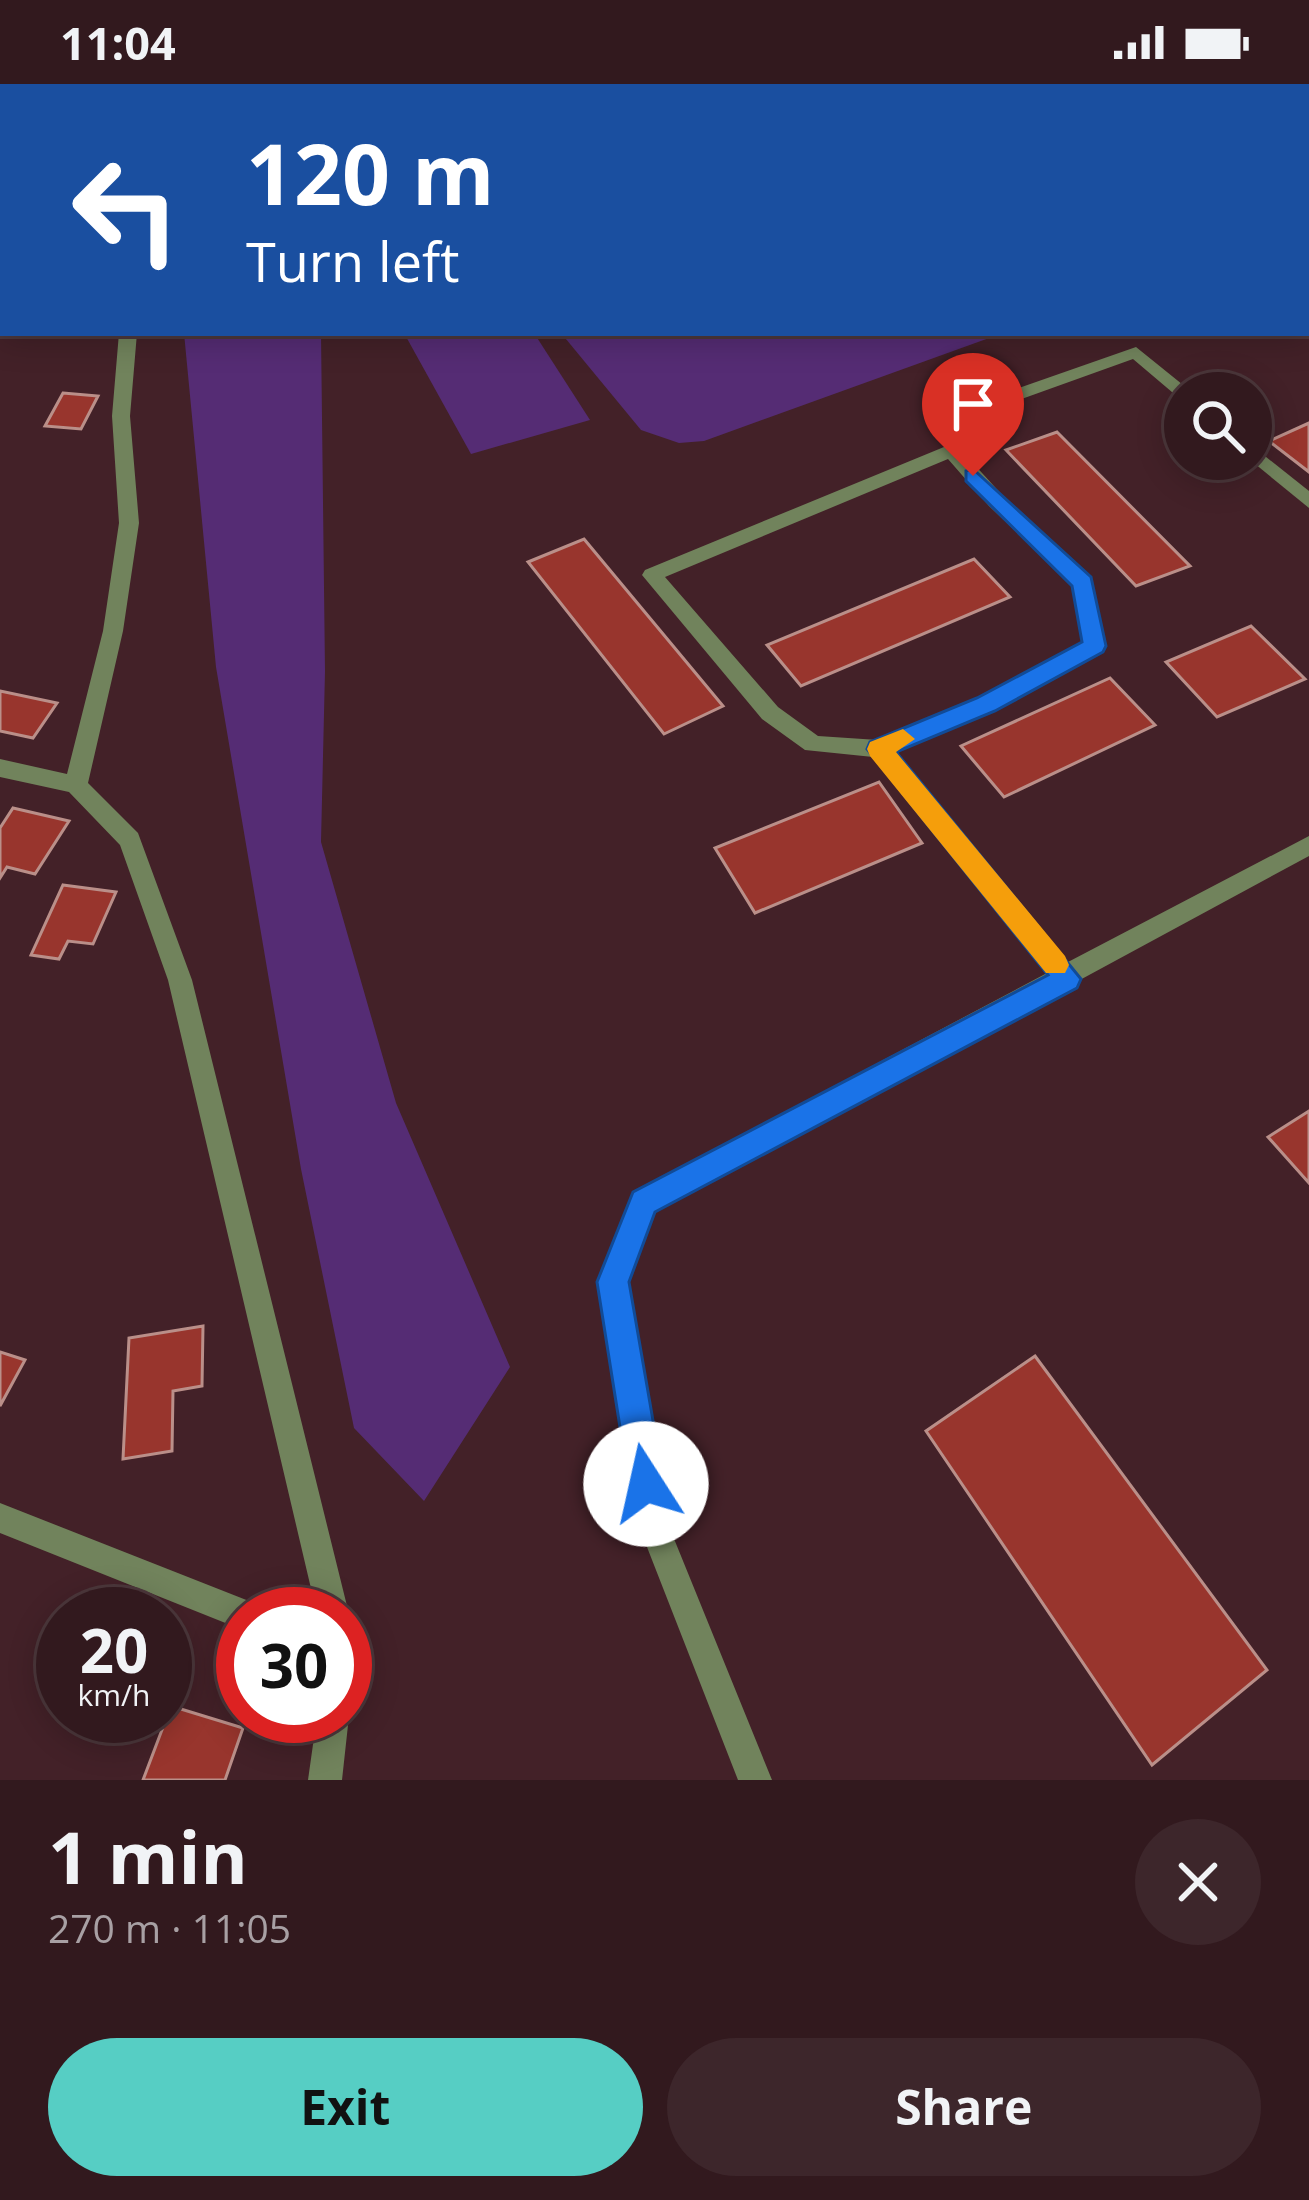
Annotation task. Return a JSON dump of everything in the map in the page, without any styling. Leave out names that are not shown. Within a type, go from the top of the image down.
[{"type":"street","points":[[76,785],[112,631],[129,523],[121,416],[128,336]]},
{"type":"street","points":[[1118,336],[1164,376]]},
{"type":"street","points":[[951,451],[1083,583],[1094,646],[986,704],[879,749],[813,744],[770,713],[652,575],[951,451],[1001,400],[1136,352]]},
{"type":"street","points":[[1272,469],[1309,501]]},
{"type":"street","points":[[879,749],[1067,979]]},
{"type":"street","points":[[0,768],[76,785],[130,840],[180,980],[326,1587]]},
{"type":"street","points":[[755,1780],[653,1524],[613,1282],[644,1202],[1309,845]]},
{"type":"street","points":[[0,1518],[216,1603]]},
{"type":"street","points":[[325,1780],[329,1743]]},
{"type":"shaded area","points":[[184,336],[321,336],[325,671],[321,842],[396,1103],[510,1367],[424,1501],[354,1428],[301,1169],[216,667]]},
{"type":"shaded area","points":[[406,336],[536,336],[590,420],[471,454]]},
{"type":"shaded area","points":[[563,336],[995,336],[704,441],[679,443],[641,430]]},
{"type":"building","points":[[63,393],[98,396],[81,429],[45,426]]},
{"type":"building","points":[[1309,423],[1309,472],[1272,443]]},
{"type":"building","points":[[1057,432],[1190,566],[1136,586],[1006,450]]},
{"type":"building","points":[[584,539],[723,706],[664,734],[528,562]]},
{"type":"building","points":[[974,559],[1010,597],[801,686],[767,645]]},
{"type":"building","points":[[1251,626],[1305,679],[1217,717],[1166,662]]},
{"type":"building","points":[[1110,678],[1155,725],[1004,797],[961,746]]},
{"type":"building","points":[[0,691],[57,703],[33,738],[0,731]]},
{"type":"building","points":[[879,782],[922,843],[755,913],[715,848]]},
{"type":"building","points":[[13,808],[69,821],[35,874],[7,867],[0,878],[0,828]]},
{"type":"building","points":[[63,885],[116,892],[93,944],[68,941],[59,959],[31,955]]},
{"type":"building","points":[[1309,1111],[1309,1183],[1268,1137]]},
{"type":"building","points":[[203,1326],[202,1386],[173,1391],[172,1451],[123,1459],[129,1338]]},
{"type":"building","points":[[0,1352],[25,1360],[0,1406]]},
{"type":"building","points":[[1035,1356],[1267,1670],[1152,1765],[926,1431]]},
{"type":"building","points":[[192,1712],[216,1720],[216,1743],[238,1743],[225,1780],[143,1780],[157,1743],[192,1743]]},
{"type":"slow traffic","points":[[903,739],[879,749],[956,849],[1056,965]]},
{"type":"route","points":[[646,1484],[613,1282],[644,1202],[1067,979],[956,849],[879,749],[986,704],[1094,646],[1083,583],[973,476]]}]
